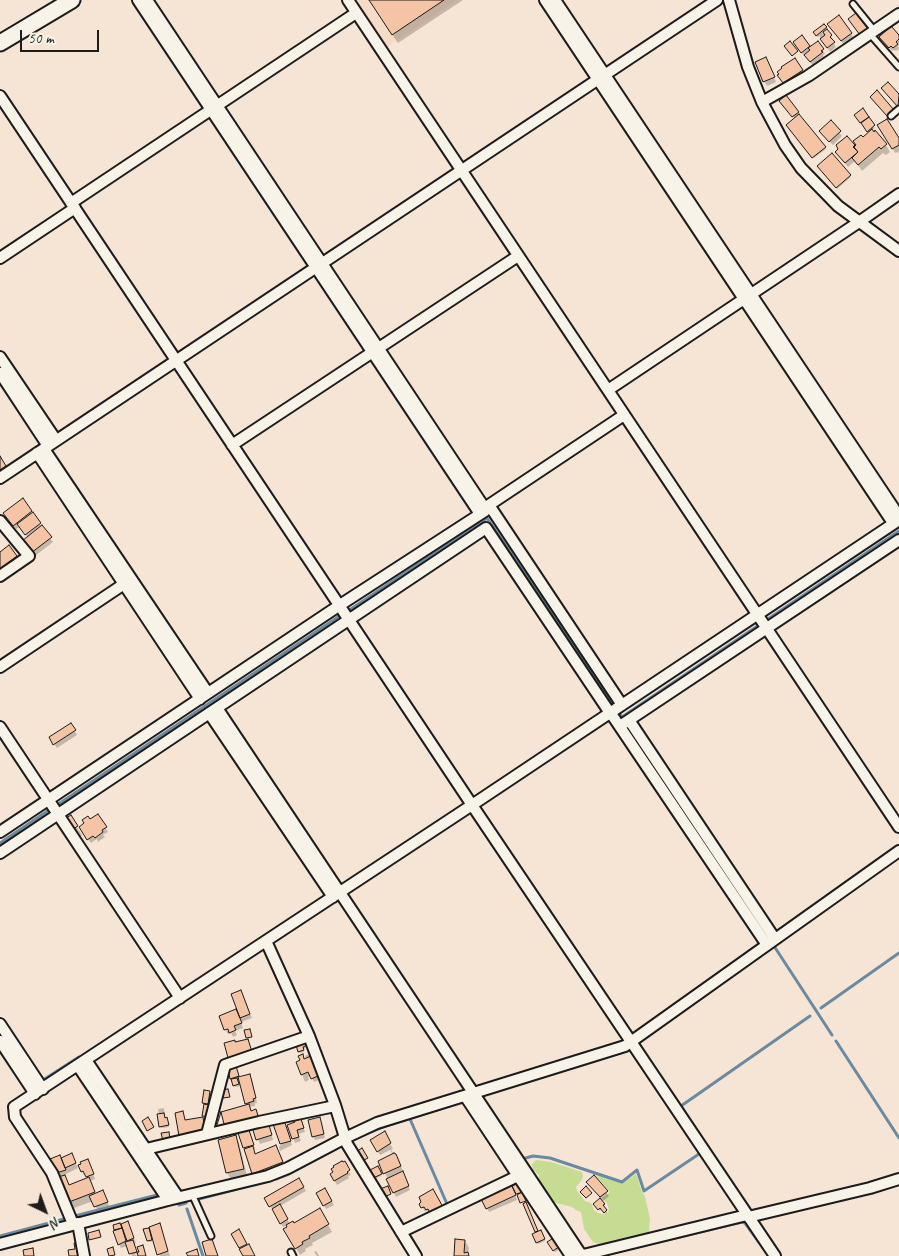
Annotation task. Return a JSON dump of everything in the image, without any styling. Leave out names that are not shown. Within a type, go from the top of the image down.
[{"type":"main road","points":[[0,43],[72,0]]},
{"type":"street","points":[[138,0],[214,107]]},
{"type":"street","points":[[147,0],[214,107],[376,350],[622,705]]},
{"type":"street","points":[[348,0],[899,827]]},
{"type":"street","points":[[545,0],[601,77],[897,520],[624,723]]},
{"type":"street","points":[[555,0],[601,77]]},
{"type":"street","points":[[0,478],[717,0]]},
{"type":"street","points":[[729,0],[748,67],[762,102],[785,146],[801,168],[838,206],[899,251]]},
{"type":"street","points":[[0,258],[214,107],[356,13]]},
{"type":"street","points":[[762,102],[808,76],[899,14]]},
{"type":"street","points":[[0,96],[775,1256]]},
{"type":"street","points":[[608,390],[899,194]]},
{"type":"street","points":[[232,445],[518,256]]},
{"type":"street","points":[[0,357],[46,447],[124,584],[204,696]]},
{"type":"street","points":[[0,373],[204,696]]},
{"type":"street","points":[[0,832],[486,510],[489,505],[624,415]]},
{"type":"street","points":[[0,521],[29,556],[0,576]]},
{"type":"street","points":[[0,853],[486,528],[610,712],[624,723],[771,942]]},
{"type":"street","points":[[84,1256],[76,1224],[52,1173],[15,1117],[14,1107],[610,712],[899,540]]},
{"type":"street","points":[[0,667],[124,584]]},
{"type":"street","points":[[213,711],[578,1256],[870,1188],[899,1179]]},
{"type":"street","points":[[0,727],[180,998]]},
{"type":"street","points":[[0,1244],[173,1198],[268,1176],[378,1123],[625,1046],[899,851]]},
{"type":"street","points":[[266,941],[310,1036],[347,1144],[416,1256]]},
{"type":"street","points":[[0,1024],[39,1091]]},
{"type":"street","points":[[207,1134],[225,1065],[310,1036]]},
{"type":"street","points":[[0,1041],[39,1091]]},
{"type":"street","points":[[82,1063],[146,1149],[173,1198]]},
{"type":"street","points":[[82,1063],[173,1198]]},
{"type":"street","points":[[146,1149],[335,1106]]},
{"type":"street","points":[[401,1232],[522,1174]]},
{"type":"lane","points":[[853,4],[899,67]]},
{"type":"lane","points":[[891,116],[899,109]]},
{"type":"lane","points":[[192,1194],[211,1236]]},
{"type":"shaded area","points":[[353,0],[457,0],[386,48]]},
{"type":"green space","points":[[536,1160],[551,1162],[582,1172],[582,1180],[576,1187],[577,1191],[585,1201],[591,1203],[594,1210],[604,1214],[609,1210],[607,1203],[602,1198],[610,1192],[595,1175],[623,1183],[636,1174],[645,1196],[650,1219],[649,1232],[646,1236],[601,1245],[593,1242],[584,1229],[581,1212],[572,1207],[553,1202],[542,1191],[539,1175],[533,1170],[532,1164]]},
{"type":"building","points":[[369,0],[444,0],[392,35]]},
{"type":"building","points":[[856,13],[868,29],[860,35],[848,19]]},
{"type":"building","points":[[839,15],[852,33],[841,41],[827,24]]},
{"type":"building","points":[[824,24],[827,27],[816,36],[813,32]]},
{"type":"building","points":[[891,26],[899,35],[899,39],[896,42],[898,44],[893,48],[891,46],[889,48],[879,37]]},
{"type":"building","points":[[827,29],[832,35],[830,37],[835,42],[827,48],[820,39],[825,35],[823,32]]},
{"type":"building","points":[[802,35],[810,46],[801,53],[793,42]]},
{"type":"building","points":[[790,41],[798,51],[792,56],[784,46]]},
{"type":"building","points":[[818,41],[824,49],[821,51],[823,52],[810,62],[804,55],[810,50],[808,48]]},
{"type":"building","points":[[766,57],[775,77],[763,82],[755,62]]},
{"type":"building","points":[[795,58],[803,70],[783,83],[777,72]]},
{"type":"building","points":[[888,82],[899,94],[898,107],[881,88]]},
{"type":"building","points":[[877,90],[894,110],[887,116],[870,97]]},
{"type":"building","points":[[786,95],[799,112],[792,117],[779,101]]},
{"type":"building","points":[[863,108],[869,117],[860,123],[854,115]]},
{"type":"building","points":[[799,114],[826,147],[812,158],[786,125]]},
{"type":"building","points":[[869,117],[875,125],[867,132],[861,123]]},
{"type":"building","points":[[887,119],[899,138],[899,145],[892,149],[877,125]]},
{"type":"building","points":[[831,120],[841,131],[829,142],[819,131]]},
{"type":"building","points":[[872,129],[887,144],[881,149],[879,147],[858,165],[852,158],[858,152],[854,147],[856,145],[853,141],[861,135],[863,137]]},
{"type":"building","points":[[847,136],[858,152],[845,163],[835,152],[838,149],[836,145]]},
{"type":"building","points":[[832,153],[851,175],[836,188],[817,166]]},
{"type":"building","points":[[0,456],[6,466],[0,470]]},
{"type":"building","points":[[23,498],[32,511],[13,526],[3,513]]},
{"type":"building","points":[[33,512],[41,523],[25,535],[17,524]]},
{"type":"building","points":[[42,525],[52,537],[31,553],[22,541]]},
{"type":"building","points":[[9,545],[17,556],[0,569],[0,552]]},
{"type":"building","points":[[71,723],[76,730],[53,745],[49,737]]},
{"type":"building","points":[[98,814],[107,827],[95,838],[93,836],[87,840],[79,827],[84,823],[82,820],[88,816],[90,819]]},
{"type":"building","points":[[71,815],[78,826],[73,829],[66,818]]},
{"type":"building","points":[[241,990],[250,1014],[240,1018],[231,994]]},
{"type":"building","points":[[236,1009],[242,1023],[234,1026],[236,1030],[229,1033],[228,1029],[224,1030],[219,1016]]},
{"type":"building","points":[[250,1029],[252,1037],[246,1038],[244,1030]]},
{"type":"building","points":[[248,1039],[252,1052],[228,1058],[224,1043]]},
{"type":"building","points":[[306,1042],[307,1045],[303,1047],[304,1050],[298,1052],[296,1045]]},
{"type":"building","points":[[303,1054],[304,1059],[311,1056],[318,1076],[311,1079],[308,1072],[301,1075],[296,1062],[300,1060],[298,1056]]},
{"type":"building","points":[[236,1066],[239,1076],[230,1079],[228,1069]]},
{"type":"building","points":[[250,1074],[256,1098],[253,1099],[254,1101],[245,1104],[238,1077]]},
{"type":"building","points":[[237,1078],[239,1084],[233,1086],[231,1079]]},
{"type":"building","points":[[228,1089],[230,1097],[223,1098],[221,1090]]},
{"type":"building","points":[[204,1090],[210,1091],[208,1104],[202,1103]]},
{"type":"building","points":[[204,1104],[213,1106],[211,1117],[202,1116]]},
{"type":"building","points":[[249,1104],[251,1111],[256,1109],[259,1119],[225,1128],[221,1112]]},
{"type":"building","points":[[183,1111],[185,1120],[203,1117],[205,1131],[179,1136],[175,1113]]},
{"type":"building","points":[[216,1111],[221,1112],[216,1128],[211,1127]]},
{"type":"building","points":[[164,1113],[169,1125],[159,1127],[157,1114]]},
{"type":"building","points":[[300,1116],[304,1128],[297,1130],[299,1137],[292,1139],[287,1125],[295,1122],[293,1118]]},
{"type":"building","points":[[148,1117],[154,1127],[147,1131],[142,1121]]},
{"type":"building","points":[[320,1117],[324,1134],[312,1137],[308,1120]]},
{"type":"building","points":[[284,1120],[291,1141],[280,1144],[273,1124]]},
{"type":"building","points":[[268,1122],[272,1135],[256,1140],[252,1127]]},
{"type":"building","points":[[248,1127],[254,1145],[243,1148],[237,1130]]},
{"type":"building","points":[[385,1131],[391,1143],[377,1152],[370,1140]]},
{"type":"building","points":[[169,1132],[170,1139],[163,1141],[161,1133]]},
{"type":"building","points":[[236,1135],[244,1169],[226,1173],[218,1140]]},
{"type":"building","points":[[276,1145],[283,1162],[252,1174],[244,1149],[253,1146],[255,1154]]},
{"type":"building","points":[[362,1148],[368,1158],[362,1161],[356,1152]]},
{"type":"building","points":[[72,1153],[76,1163],[65,1168],[61,1158]]},
{"type":"building","points":[[394,1153],[401,1166],[383,1174],[378,1161]]},
{"type":"building","points":[[60,1155],[66,1170],[56,1173],[50,1159]]},
{"type":"building","points":[[88,1159],[94,1174],[86,1177],[78,1165],[81,1164],[80,1162]]},
{"type":"building","points":[[345,1161],[350,1170],[334,1181],[330,1174],[333,1172],[331,1169]]},
{"type":"building","points":[[378,1166],[382,1174],[373,1178],[370,1170]]},
{"type":"building","points":[[403,1171],[409,1186],[393,1193],[386,1179]]},
{"type":"building","points":[[65,1175],[69,1185],[89,1177],[95,1192],[69,1202],[58,1177]]},
{"type":"building","points":[[594,1175],[608,1191],[600,1197],[586,1182]]},
{"type":"building","points":[[299,1178],[304,1187],[269,1207],[264,1198]]},
{"type":"building","points":[[519,1183],[523,1192],[516,1194],[512,1186]]},
{"type":"building","points":[[388,1186],[391,1194],[384,1197],[380,1189]]},
{"type":"building","points":[[512,1186],[516,1195],[486,1209],[481,1199]]},
{"type":"building","points":[[586,1186],[592,1193],[586,1198],[580,1192]]},
{"type":"building","points":[[325,1188],[332,1201],[323,1206],[316,1193]]},
{"type":"building","points":[[433,1189],[443,1207],[430,1213],[428,1209],[421,1208],[419,1197]]},
{"type":"building","points":[[103,1190],[108,1202],[94,1207],[89,1196]]},
{"type":"building","points":[[522,1192],[526,1201],[520,1203],[517,1195]]},
{"type":"building","points":[[600,1198],[607,1210],[604,1213],[593,1204]]},
{"type":"building","points":[[526,1202],[538,1231],[535,1232],[523,1204]]},
{"type":"building","points":[[280,1204],[288,1219],[280,1224],[272,1209]]},
{"type":"building","points":[[320,1208],[329,1224],[309,1236],[310,1238],[302,1242],[303,1244],[295,1249],[283,1229],[293,1221],[294,1223]]},
{"type":"building","points":[[128,1221],[134,1238],[127,1241],[121,1224]]},
{"type":"building","points":[[120,1223],[122,1228],[114,1230],[113,1225]]},
{"type":"building","points":[[160,1223],[168,1251],[157,1255],[149,1227]]},
{"type":"building","points":[[122,1228],[126,1241],[118,1245],[113,1231]]},
{"type":"building","points":[[149,1228],[152,1240],[147,1241],[143,1229]]},
{"type":"building","points":[[239,1229],[247,1244],[239,1248],[231,1234]]},
{"type":"building","points":[[99,1230],[101,1237],[89,1240],[88,1233]]},
{"type":"building","points":[[541,1230],[545,1239],[536,1243],[532,1234]]},
{"type":"building","points":[[555,1237],[560,1246],[553,1251],[547,1242]]},
{"type":"building","points":[[212,1239],[218,1256],[206,1256],[202,1242]]},
{"type":"building","points":[[455,1239],[465,1240],[464,1253],[468,1252],[469,1256],[454,1256]]},
{"type":"building","points":[[133,1240],[137,1252],[129,1254],[125,1242]]},
{"type":"building","points":[[77,1242],[79,1256],[69,1256],[68,1250],[75,1249],[74,1243]]},
{"type":"building","points":[[249,1244],[255,1256],[243,1256],[239,1249]]},
{"type":"building","points":[[143,1245],[146,1256],[138,1256],[137,1247]]},
{"type":"building","points":[[113,1247],[115,1255],[109,1256],[107,1249]]},
{"type":"building","points":[[33,1248],[34,1256],[24,1256],[23,1250]]},
{"type":"building","points":[[197,1249],[199,1256],[188,1256],[186,1253]]},
{"type":"waterway","points":[[348,611],[487,518],[614,705]]},
{"type":"waterway","points":[[619,713],[622,717],[899,531]]},
{"type":"waterway","points":[[57,805],[341,615]]},
{"type":"waterway","points":[[629,730],[672,793]]},
{"type":"waterway","points":[[0,843],[49,810]]},
{"type":"waterway","points":[[774,946],[832,1035]]},
{"type":"waterway","points":[[821,1008],[899,953]]},
{"type":"waterway","points":[[693,1125],[681,1106],[810,1016]]},
{"type":"waterway","points":[[836,1041],[899,1138]]},
{"type":"waterway","points":[[43,1080],[79,1057]]},
{"type":"waterway","points":[[358,1137],[464,1101]]},
{"type":"waterway","points":[[410,1119],[447,1204]]},
{"type":"waterway","points":[[276,1179],[336,1149]]},
{"type":"waterway","points":[[522,1159],[533,1156],[550,1158],[622,1182],[637,1170],[644,1191],[699,1154]]},
{"type":"waterway","points":[[199,1199],[264,1182]]},
{"type":"waterway","points":[[75,1216],[157,1195]]},
{"type":"waterway","points":[[179,1205],[186,1203]]},
{"type":"waterway","points":[[187,1209],[203,1256]]},
{"type":"waterway","points":[[0,1236],[64,1219]]},
{"type":"waterway","points":[[600,1256],[742,1222],[745,1223],[769,1256]]}]
